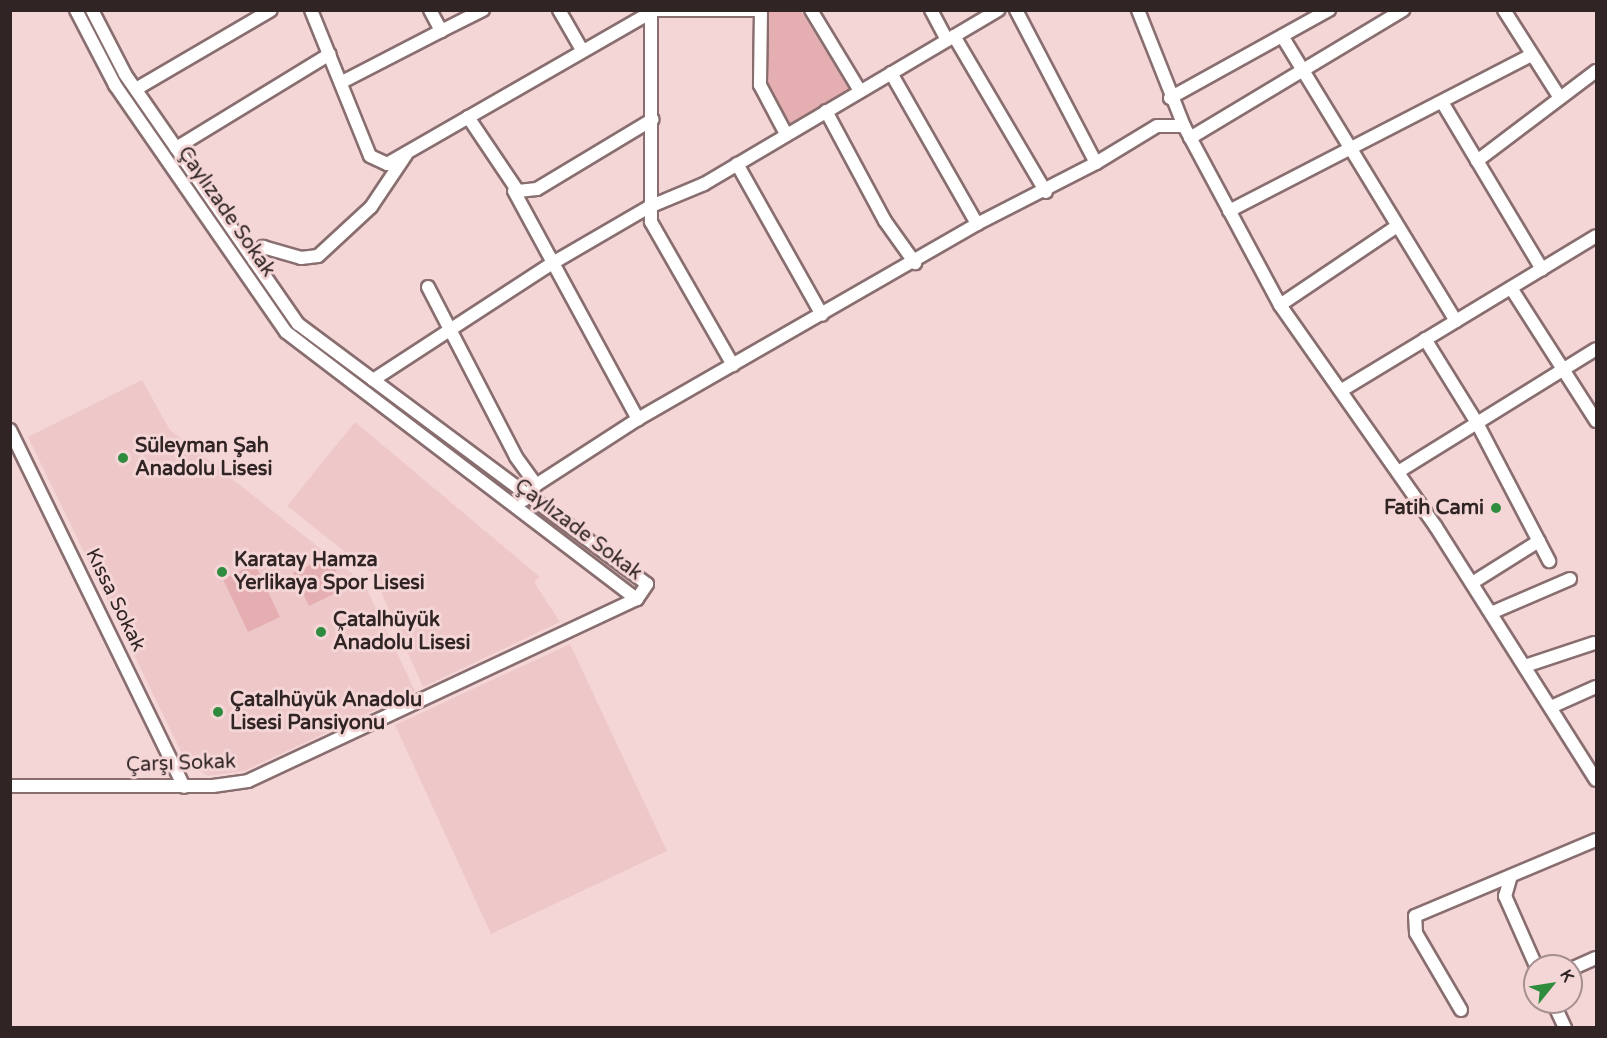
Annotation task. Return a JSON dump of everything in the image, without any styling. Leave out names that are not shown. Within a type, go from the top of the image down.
[{"type":"street","name":"Çaylızade Sokak","points":[[76,10],[115,85],[286,332],[637,599],[647,584],[532,490],[308,333],[254,261],[136,89],[92,10]]},
{"type":"street","points":[[136,89],[271,10]]},
{"type":"street","points":[[311,10],[370,156],[387,164],[651,11],[761,10],[760,84],[786,134]]},
{"type":"street","points":[[430,10],[441,31]]},
{"type":"street","points":[[342,82],[483,10]]},
{"type":"street","points":[[559,10],[582,50]]},
{"type":"street","points":[[811,10],[860,91]]},
{"type":"street","points":[[931,10],[1046,192]]},
{"type":"street","points":[[372,380],[551,264],[649,207],[737,164],[998,10]]},
{"type":"street","points":[[1016,10],[1096,163]]},
{"type":"street","points":[[1138,10],[1170,98],[1280,305],[1342,390],[1472,583],[1596,780]]},
{"type":"street","points":[[1170,98],[1329,10]]},
{"type":"street","points":[[1504,10],[1560,98]]},
{"type":"street","points":[[651,11],[653,119],[649,207],[651,222],[733,365]]},
{"type":"street","points":[[1190,138],[1302,73],[1398,12]]},
{"type":"street","points":[[1282,36],[1302,73],[1456,321]]},
{"type":"street","points":[[177,148],[330,54]]},
{"type":"street","points":[[1229,211],[1531,55]]},
{"type":"street","points":[[1477,161],[1596,71]]},
{"type":"street","points":[[891,73],[977,224]]},
{"type":"street","points":[[1442,102],[1542,269]]},
{"type":"street","points":[[826,111],[885,221],[915,263]]},
{"type":"street","points":[[468,117],[514,191],[551,264],[638,419]]},
{"type":"street","points":[[514,191],[537,189],[653,119]]},
{"type":"street","points":[[518,508],[532,490],[638,419],[915,263],[977,224],[1046,192],[1157,126],[1184,126]]},
{"type":"street","points":[[254,261],[263,247],[301,258],[318,256],[371,207],[406,153]]},
{"type":"street","points":[[737,164],[822,315]]},
{"type":"street","points":[[1280,305],[1397,226]]},
{"type":"street","points":[[1342,390],[1596,236]]},
{"type":"street","points":[[428,287],[452,327],[532,490]]},
{"type":"street","points":[[1510,288],[1596,421]]},
{"type":"street","points":[[1425,339],[1477,423],[1549,561]]},
{"type":"street","points":[[1398,472],[1596,349]]},
{"type":"street","name":"Kıssa Sokak","points":[[10,430],[184,787]]},
{"type":"street","points":[[1472,583],[1539,541]]},
{"type":"street","points":[[1491,613],[1570,579]]},
{"type":"street","name":"Çarşı Sokak","points":[[10,786],[233,785],[264,775],[637,599]]},
{"type":"street","points":[[1525,666],[1594,643]]},
{"type":"street","points":[[1551,707],[1596,687]]},
{"type":"street","points":[[1461,1010],[1412,920],[1596,840]]},
{"type":"street","points":[[1510,879],[1505,896],[1531,954]]},
{"type":"shaded area","points":[[801,11],[849,89],[788,128],[765,84],[767,13]]},
{"type":"shaded area","points":[[142,380],[170,430],[364,583],[415,691],[244,771],[208,776],[186,762],[28,437]]},
{"type":"shaded area","points":[[355,422],[540,577],[534,582],[560,622],[423,687],[373,574],[287,506]]},
{"type":"shaded area","points":[[329,556],[344,589],[309,606],[293,573]]},
{"type":"shaded area","points":[[255,564],[280,617],[248,632],[223,579]]},
{"type":"shaded area","points":[[570,644],[667,851],[491,934],[395,725]]},
{"type":"place","name":"Süleyman Şah Anadolu Lisesi","points":[[123,458]]},
{"type":"place","name":"Fatih Cami","points":[[1496,508]]},
{"type":"place","name":"Karatay Hamza Yerlikaya Spor Lisesi","points":[[222,572]]},
{"type":"place","name":"Çatalhüyük Anadolu Lisesi","points":[[321,632]]},
{"type":"place","name":"Çatalhüyük Anadolu Lisesi Pansiyonu","points":[[218,712]]}]
